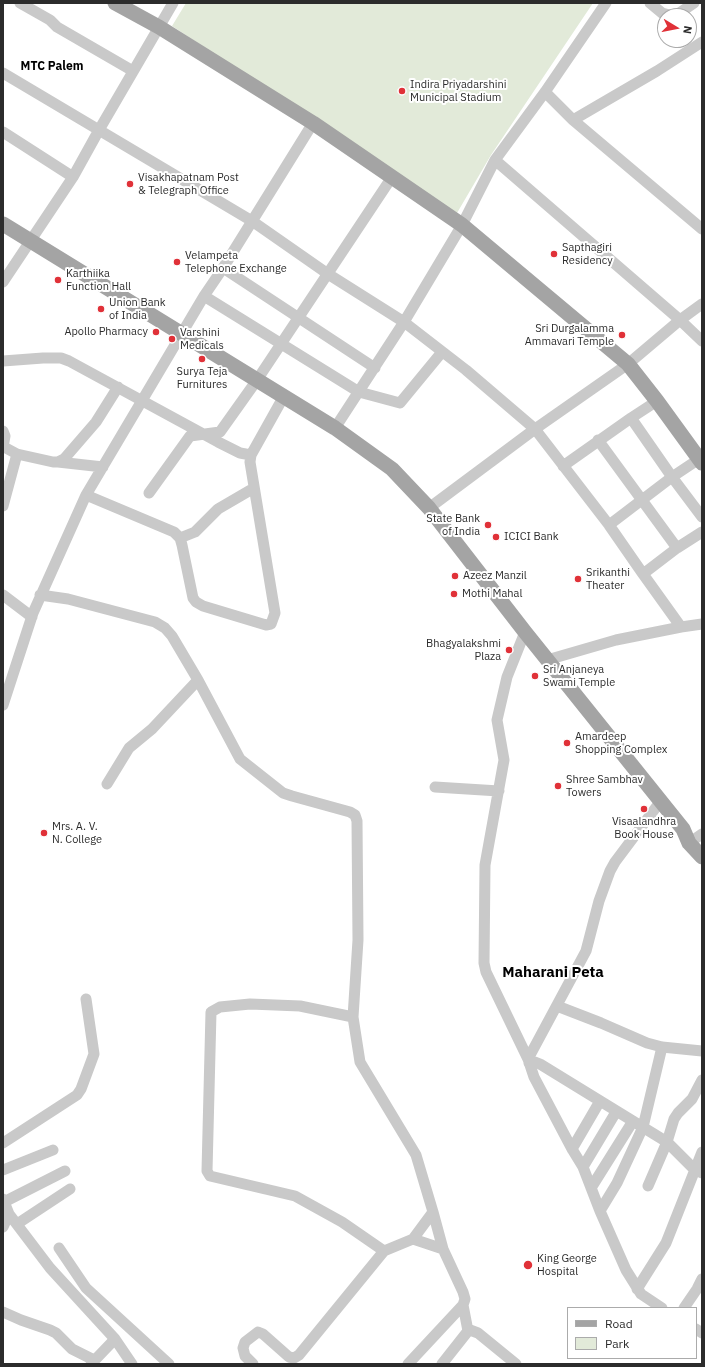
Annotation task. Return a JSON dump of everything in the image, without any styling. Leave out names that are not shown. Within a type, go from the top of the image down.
[{"type":"main road","points":[[115,3],[159,27],[313,124],[462,224],[628,364],[657,401],[700,461]]},
{"type":"main road","points":[[3,224],[335,428],[392,469],[429,508],[660,802],[683,829],[698,839],[702,857]]},
{"type":"street","points":[[20,3],[50,20],[57,27],[133,70]]},
{"type":"street","points":[[3,282],[73,177],[133,70],[173,3]]},
{"type":"street","points":[[335,428],[404,322],[462,224],[495,160],[545,92],[606,3]]},
{"type":"street","points":[[573,120],[657,71],[701,43]]},
{"type":"street","points":[[3,73],[252,221],[328,274],[404,322],[466,370],[535,429],[609,525],[681,627]]},
{"type":"street","points":[[545,92],[573,120],[702,229]]},
{"type":"street","points":[[3,705],[40,595],[86,494],[204,296],[313,124]]},
{"type":"street","points":[[3,132],[73,177]]},
{"type":"street","points":[[495,160],[680,320],[702,341]]},
{"type":"street","points":[[149,494],[190,436],[220,432],[257,380],[392,177]]},
{"type":"street","points":[[223,268],[374,368]]},
{"type":"street","points":[[204,296],[359,392],[400,403],[442,352]]},
{"type":"street","points":[[429,508],[535,429],[628,364],[680,320],[702,304]]},
{"type":"street","points":[[3,361],[43,358],[61,358],[69,361],[240,453],[251,455]]},
{"type":"street","points":[[58,462],[64,459],[96,422],[118,387]]},
{"type":"street","points":[[86,494],[174,532],[180,538],[193,598],[196,602],[203,606],[266,625],[271,624],[275,613],[250,462],[251,455],[284,396]]},
{"type":"street","points":[[563,466],[598,440],[657,401]]},
{"type":"street","points":[[631,418],[702,517]]},
{"type":"street","points":[[3,431],[5,436],[4,447],[16,454],[53,462],[102,467]]},
{"type":"street","points":[[598,440],[677,548]]},
{"type":"street","points":[[3,506],[16,454]]},
{"type":"street","points":[[609,525],[672,477],[700,461]]},
{"type":"street","points":[[180,538],[195,532],[218,509],[254,488]]},
{"type":"street","points":[[643,574],[677,548],[702,532]]},
{"type":"street","points":[[3,595],[32,617]]},
{"type":"street","points":[[40,595],[68,600],[155,622],[164,628],[172,636],[198,680],[240,759],[283,793],[350,812],[355,815],[357,821],[358,940],[353,1017],[360,1062],[416,1155],[443,1248],[465,1299],[463,1305],[408,1364]]},
{"type":"street","points":[[547,660],[616,640],[702,624]]},
{"type":"street","points":[[525,632],[506,677],[497,720],[504,760],[485,865],[484,963],[490,982],[529,1061],[534,1077],[583,1167],[600,1211],[626,1270],[637,1289],[645,1298],[660,1307]]},
{"type":"street","points":[[107,784],[130,748],[152,729],[198,680]]},
{"type":"street","points":[[435,787],[499,790]]},
{"type":"street","points":[[529,1061],[586,950],[599,901],[610,871],[615,862],[660,802]]},
{"type":"street","points":[[3,1143],[77,1095],[81,1090],[94,1054],[86,999]]},
{"type":"street","points":[[353,1017],[300,1006],[250,1004],[220,1007],[211,1012],[207,1171],[210,1176],[215,1178],[265,1188],[295,1196],[342,1222],[384,1251]]},
{"type":"street","points":[[557,1006],[647,1043],[662,1047],[702,1051]]},
{"type":"street","points":[[600,1211],[617,1183],[643,1127],[662,1047]]},
{"type":"street","points":[[529,1061],[540,1064],[667,1142],[698,1172]]},
{"type":"street","points":[[648,1186],[667,1142],[674,1119],[678,1112],[692,1099],[702,1080]]},
{"type":"street","points":[[572,1149],[600,1101]]},
{"type":"street","points":[[583,1167],[616,1112]]},
{"type":"street","points":[[591,1188],[634,1122]]},
{"type":"street","points":[[3,1170],[53,1150]]},
{"type":"street","points":[[637,1289],[666,1243],[698,1172],[702,1152]]},
{"type":"street","points":[[5,1206],[65,1171]]},
{"type":"street","points":[[17,1224],[70,1189]]},
{"type":"street","points":[[5,1206],[50,1268],[115,1338],[132,1364]]},
{"type":"street","points":[[3,1227],[5,1206]]},
{"type":"street","points":[[253,1364],[245,1356],[243,1348],[245,1342],[258,1332],[289,1357],[294,1358],[299,1355],[384,1251],[413,1238],[433,1212]]},
{"type":"street","points":[[413,1238],[443,1248]]},
{"type":"street","points":[[59,1248],[86,1288],[169,1364]]},
{"type":"street","points":[[685,1307],[702,1279]]},
{"type":"street","points":[[442,1364],[468,1331],[463,1305]]},
{"type":"street","points":[[3,1312],[56,1333],[72,1349],[92,1362],[115,1338]]},
{"type":"street","points":[[468,1331],[472,1330],[478,1333],[516,1364]]},
{"type":"green space","name":"Indira Priyadarshini Municipal Stadium","points":[[186,3],[593,3],[491,155],[457,213],[172,26]]},
{"type":"place","name":"Indira Priyadarshini Municipal Stadium","points":[[402,91]]},
{"type":"place","name":"Visakhapatnam Post & Telegraph Office","points":[[130,184]]},
{"type":"place","name":"Sapthagiri Residency","points":[[554,254]]},
{"type":"place","name":"Velampeta Telephone Exchange","points":[[177,262]]},
{"type":"place","name":"Karthiika Function Hall","points":[[58,280]]},
{"type":"place","name":"Union Bank of India","points":[[101,309]]},
{"type":"place","name":"Apollo Pharmacy","points":[[156,332]]},
{"type":"place","name":"Sri Durgalamma Ammavari Temple","points":[[622,335]]},
{"type":"place","name":"Varshini Medicals","points":[[172,339]]},
{"type":"place","name":"Surya Teja Furnitures","points":[[202,359]]},
{"type":"place","name":"State Bank of India","points":[[488,525]]},
{"type":"place","name":"ICICI Bank","points":[[496,537]]},
{"type":"place","name":"Azeez Manzil","points":[[455,576]]},
{"type":"place","name":"Srikanthi Theater","points":[[578,579]]},
{"type":"place","name":"Mothi Mahal","points":[[454,594]]},
{"type":"place","name":"Bhagyalakshmi Plaza","points":[[509,650]]},
{"type":"place","name":"Sri Anjaneya Swami Temple","points":[[535,676]]},
{"type":"place","name":"Amardeep Shopping Complex","points":[[567,743]]},
{"type":"place","name":"Shree Sambhav Towers","points":[[558,786]]},
{"type":"place","name":"Visaalandhra Book House","points":[[644,809]]},
{"type":"place","name":"Mrs. A. V. N. College","points":[[44,833]]},
{"type":"place","name":"King George Hospital","points":[[528,1265]]},
{"type":"district","name":"MTC Palem","points":[[52,67]]},
{"type":"district","name":"Maharani Peta","points":[[553,973]]}]
